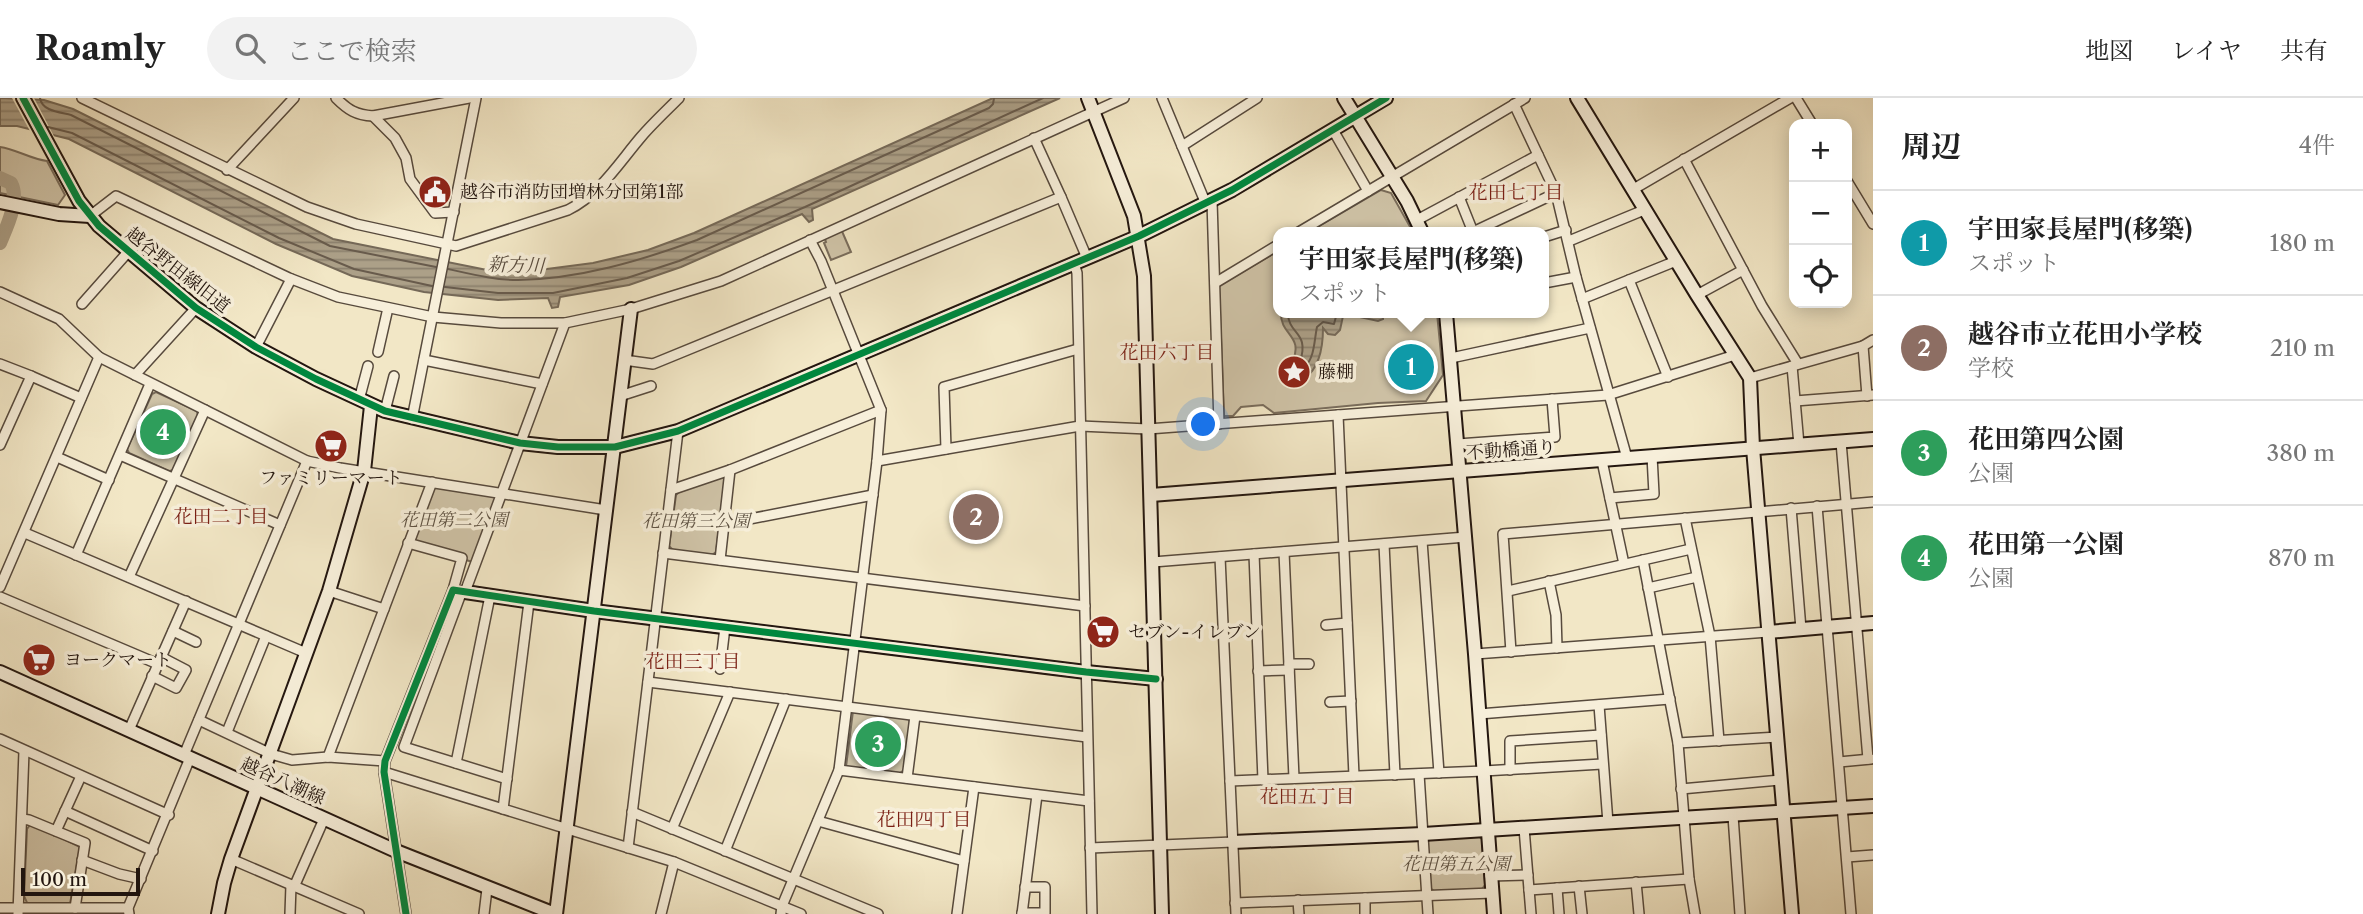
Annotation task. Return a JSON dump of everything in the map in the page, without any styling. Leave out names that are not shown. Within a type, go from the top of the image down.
[{"type":"street","name":"越谷野田線旧道","points":[[23,98],[90,216],[195,308],[256,347],[385,411],[520,443],[568,447],[615,447],[678,431],[1139,236],[1209,202],[1386,98]]},
{"type":"street","points":[[82,98],[307,208],[356,225],[456,246],[568,210],[582,203],[595,193],[643,134],[678,98]]},
{"type":"street","points":[[227,170],[294,98]]},
{"type":"street","points":[[336,98],[350,112],[373,116],[469,98]]},
{"type":"street","points":[[412,419],[476,98]]},
{"type":"street","points":[[1088,98],[1126,191],[1139,236],[1144,276],[1162,914]]},
{"type":"street","points":[[7,204],[59,214],[90,216],[116,196],[291,279],[338,297],[433,317],[501,323],[565,323],[631,309],[721,281],[1124,98]]},
{"type":"street","points":[[1162,98],[1209,202],[1215,283],[1219,424]]},
{"type":"street","points":[[1182,146],[1257,98]]},
{"type":"street","points":[[1344,98],[1419,226],[1459,197],[1538,155]]},
{"type":"street","points":[[1307,227],[1525,98]]},
{"type":"street","points":[[1577,98],[1750,378],[1753,448],[1792,914]]},
{"type":"street","points":[[1632,190],[1790,98]]},
{"type":"street","points":[[1796,98],[1809,119]]},
{"type":"street","points":[[1514,104],[1556,193],[1576,277],[1627,458]]},
{"type":"street","points":[[373,116],[395,138],[406,158],[410,178],[435,214],[454,212]]},
{"type":"street","points":[[1333,130],[1368,191]]},
{"type":"street","points":[[1034,138],[1087,258]]},
{"type":"street","points":[[1684,159],[1795,365],[1799,445]]},
{"type":"street","points":[[1848,182],[1873,224]]},
{"type":"street","points":[[1484,227],[1556,193]]},
{"type":"street","points":[[624,360],[653,364],[1061,197]]},
{"type":"street","points":[[1459,197],[1471,227]]},
{"type":"street","points":[[1569,241],[1644,210]]},
{"type":"street","points":[[1549,235],[1566,230]]},
{"type":"street","points":[[781,910],[839,770],[881,410],[810,240]]},
{"type":"street","points":[[1215,283],[1273,248]]},
{"type":"street","points":[[82,304],[128,252]]},
{"type":"street","points":[[1582,299],[1676,261]]},
{"type":"street","points":[[1074,263],[1077,273],[1092,914]]},
{"type":"street","points":[[1697,295],[1743,270]]},
{"type":"street","points":[[1549,282],[1576,277]]},
{"type":"street","points":[[256,347],[291,279]]},
{"type":"street","points":[[1629,280],[1668,377]]},
{"type":"street","points":[[0,292],[59,319],[99,357],[307,461],[606,510]]},
{"type":"street","points":[[135,375],[195,308]]},
{"type":"street","points":[[378,352],[388,308]]},
{"type":"street","points":[[556,914],[631,309]]},
{"type":"street","points":[[1447,318],[1466,537],[1493,914]]},
{"type":"street","points":[[406,914],[384,772],[385,761],[501,493],[565,323]]},
{"type":"street","points":[[1451,358],[1590,328]]},
{"type":"street","points":[[1750,378],[1863,346],[1873,340]]},
{"type":"street","points":[[1795,401],[1870,395],[1863,346]]},
{"type":"street","points":[[946,449],[944,387],[1078,349]]},
{"type":"street","points":[[877,461],[1080,426],[1149,429],[1608,395],[1735,355]]},
{"type":"street","points":[[0,587],[99,357]]},
{"type":"street","points":[[424,360],[542,384]]},
{"type":"street","points":[[0,364],[81,398]]},
{"type":"street","points":[[359,400],[368,366]]},
{"type":"street","points":[[0,445],[31,376]]},
{"type":"street","points":[[385,411],[394,376]]},
{"type":"street","points":[[76,555],[150,384]]},
{"type":"street","points":[[620,396],[650,386]]},
{"type":"street","points":[[1458,444],[1555,437],[1552,399]]},
{"type":"street","points":[[218,914],[223,883],[231,859],[329,590],[364,471],[372,406]]},
{"type":"street","points":[[129,577],[205,410]]},
{"type":"street","points":[[671,490],[730,470],[881,410]]},
{"type":"street","points":[[1338,415],[1354,776]]},
{"type":"street","points":[[628,848],[678,431]]},
{"type":"street","name":"不動橋通り","points":[[1151,495],[1873,439]]},
{"type":"street","points":[[1839,762],[1870,759],[1841,442]]},
{"type":"street","points":[[120,455],[280,525]]},
{"type":"street","points":[[1610,498],[1654,494],[1652,456]]},
{"type":"street","points":[[57,457],[109,480]]},
{"type":"street","points":[[0,908],[19,911],[75,908],[128,911],[169,815],[199,720],[307,461]]},
{"type":"street","points":[[1602,461],[1624,564]]},
{"type":"street","points":[[720,560],[730,470]]},
{"type":"street","points":[[328,757],[432,482]]},
{"type":"street","points":[[724,524],[873,495]]},
{"type":"street","points":[[1511,652],[1503,534],[1873,502]]},
{"type":"street","points":[[1817,506],[1851,914]]},
{"type":"street","points":[[1791,508],[1801,629]]},
{"type":"street","points":[[1685,518],[1710,636],[1720,741]]},
{"type":"street","points":[[25,533],[306,653]]},
{"type":"street","points":[[1153,562],[1466,537]]},
{"type":"street","points":[[1422,541],[1439,773]]},
{"type":"street","points":[[408,543],[462,558],[460,591],[404,747],[506,779]]},
{"type":"street","points":[[1384,544],[1395,775]]},
{"type":"street","points":[[1508,591],[1691,549]]},
{"type":"street","points":[[1284,552],[1294,778]]},
{"type":"street","points":[[663,553],[1085,606]]},
{"type":"street","points":[[1254,554],[1263,780]]},
{"type":"street","points":[[1220,557],[1236,914]]},
{"type":"street","points":[[1643,560],[1678,743],[1689,879],[1695,914]]},
{"type":"street","points":[[1648,588],[1697,577]]},
{"type":"street","points":[[1549,581],[1556,615],[1557,648]]},
{"type":"street","points":[[329,590],[384,610]]},
{"type":"street","points":[[460,591],[594,611],[1156,679]]},
{"type":"street","points":[[456,763],[490,596]]},
{"type":"street","points":[[0,597],[186,670],[176,688],[152,676]]},
{"type":"street","points":[[129,730],[186,601]]},
{"type":"street","points":[[503,808],[529,602]]},
{"type":"street","points":[[1475,654],[1873,623]]},
{"type":"street","points":[[1326,625],[1347,624]]},
{"type":"street","points":[[720,669],[725,627]]},
{"type":"street","points":[[173,631],[196,642]]},
{"type":"street","points":[[227,732],[266,636]]},
{"type":"street","points":[[1258,671],[1309,664]]},
{"type":"street","name":"越谷八潮線","points":[[0,672],[396,851],[556,914]]},
{"type":"street","points":[[648,682],[1087,737]]},
{"type":"street","points":[[672,829],[730,692]]},
{"type":"street","points":[[725,850],[786,699]]},
{"type":"street","points":[[1479,714],[1670,699]]},
{"type":"street","points":[[1330,702],[1351,701]]},
{"type":"street","points":[[1600,705],[1608,823]]},
{"type":"street","points":[[907,778],[915,716]]},
{"type":"street","points":[[199,720],[271,754],[292,760],[328,757],[385,761]]},
{"type":"street","points":[[1510,769],[1510,741],[1601,735]]},
{"type":"street","points":[[1678,743],[1778,737]]},
{"type":"street","points":[[0,739],[169,815]]},
{"type":"street","points":[[19,911],[24,751]]},
{"type":"street","points":[[1230,781],[1602,764]]},
{"type":"street","points":[[839,770],[1089,801]]},
{"type":"street","points":[[384,772],[674,862],[781,910],[801,914]]},
{"type":"street","points":[[1419,774],[1428,914]]},
{"type":"street","points":[[56,831],[81,776]]},
{"type":"street","points":[[1681,789],[1781,780]]},
{"type":"street","points":[[957,914],[974,787]]},
{"type":"street","points":[[1025,887],[1045,887],[1045,913],[1022,913],[1025,887],[1037,795]]},
{"type":"street","points":[[1090,848],[1423,834],[1873,806]]},
{"type":"street","points":[[65,811],[153,851]]},
{"type":"street","points":[[632,812],[878,914]]},
{"type":"street","points":[[1733,816],[1740,914]]},
{"type":"street","points":[[290,914],[292,886],[324,818]]},
{"type":"street","points":[[22,819],[85,844],[75,908]]},
{"type":"street","points":[[818,821],[964,861]]},
{"type":"street","points":[[1524,828],[1531,914]]},
{"type":"street","points":[[1847,857],[1873,855]]},
{"type":"street","points":[[231,859],[338,909],[359,914]]},
{"type":"street","points":[[82,860],[141,879]]},
{"type":"street","points":[[661,914],[674,862]]},
{"type":"street","points":[[1490,876],[1528,875]]},
{"type":"street","points":[[1529,890],[1689,879]]},
{"type":"street","points":[[1636,882],[1640,914]]},
{"type":"street","points":[[1579,886],[1582,914]]},
{"type":"street","points":[[484,914],[487,888]]},
{"type":"street","points":[[1557,888],[1559,914]]},
{"type":"street","points":[[1235,902],[1492,893]]},
{"type":"street","points":[[1364,898],[1365,914]]},
{"type":"street","points":[[1298,900],[1299,914]]},
{"type":"green space","points":[[0,147],[47,161],[65,195],[58,205],[0,193]]},
{"type":"green space","points":[[1381,190],[1391,193],[1410,227],[1318,227]]},
{"type":"green space","points":[[841,229],[851,252],[831,260],[824,236]]},
{"type":"green space","points":[[1273,254],[1273,318],[1437,318],[1443,375],[1426,401],[1274,413],[1263,405],[1241,407],[1233,416],[1224,416],[1219,286]]},
{"type":"green space","points":[[156,392],[197,411],[198,416],[174,470],[169,471],[129,453],[127,449],[152,394]]},
{"type":"green space","name":"花田第三公園","points":[[722,476],[725,478],[716,552],[712,555],[673,550],[669,546],[676,495]]},
{"type":"green space","name":"花田第二公園","points":[[432,482],[501,493],[476,563],[409,543]]},
{"type":"green space","points":[[853,711],[908,718],[910,722],[904,770],[900,773],[846,767]]},
{"type":"green space","points":[[33,824],[80,847],[70,904],[28,905],[24,896],[27,829]]},
{"type":"green space","name":"花田第五公園","points":[[1478,836],[1482,839],[1485,885],[1482,889],[1434,891],[1430,888],[1427,843],[1430,838]]},
{"type":"water","points":[[0,98],[44,100],[73,109],[333,239],[487,270],[516,273],[593,263],[648,250],[694,233],[993,98],[1060,98],[812,209],[813,220],[809,222],[802,214],[681,267],[629,285],[560,297],[558,307],[552,308],[548,298],[498,300],[424,292],[352,276],[276,244],[69,139],[17,126],[0,126]]},
{"type":"water","points":[[1282,318],[1343,318],[1340,330],[1335,335],[1328,334],[1323,328],[1320,356],[1305,378],[1291,364],[1296,347]]},
{"type":"pier","points":[[12,98],[34,98],[56,140],[31,133]]},
{"type":"waterway","points":[[0,178],[11,183],[14,197],[12,213],[0,243]]},
{"type":"cycle path","points":[[23,98],[79,201],[99,226],[196,308],[256,347],[385,411],[520,443],[558,447],[615,447],[678,431],[1139,236],[1232,190],[1386,98]]},
{"type":"cycle path","points":[[406,914],[384,772],[385,761],[453,590],[594,611],[1156,679]]},
{"type":"place","name":"越谷市消防団増林分団第1部","points":[[435,192]]},
{"type":"place","name":"宇田家長屋門(移築)","points":[[1411,367]]},
{"type":"place","name":"藤棚","points":[[1294,372]]},
{"type":"place","name":"花田第一公園","points":[[163,432]]},
{"type":"place","name":"ファミリーマート","points":[[331,446]]},
{"type":"place","name":"越谷市立花田小学校","points":[[976,517]]},
{"type":"place","name":"セブン-イレブン","points":[[1103,632]]},
{"type":"place","name":"ヨークマート","points":[[39,660]]},
{"type":"place","name":"花田第四公園","points":[[878,744]]},
{"type":"district","name":"花田七丁目","points":[[1516,192]]},
{"type":"district","name":"花田六丁目","points":[[1167,352]]},
{"type":"district","name":"花田二丁目","points":[[221,516]]},
{"type":"district","name":"花田三丁目","points":[[693,661]]},
{"type":"district","name":"花田五丁目","points":[[1307,796]]},
{"type":"district","name":"花田四丁目","points":[[924,819]]},
{"type":"water label","name":"新方川","points":[[516,265]]}]
